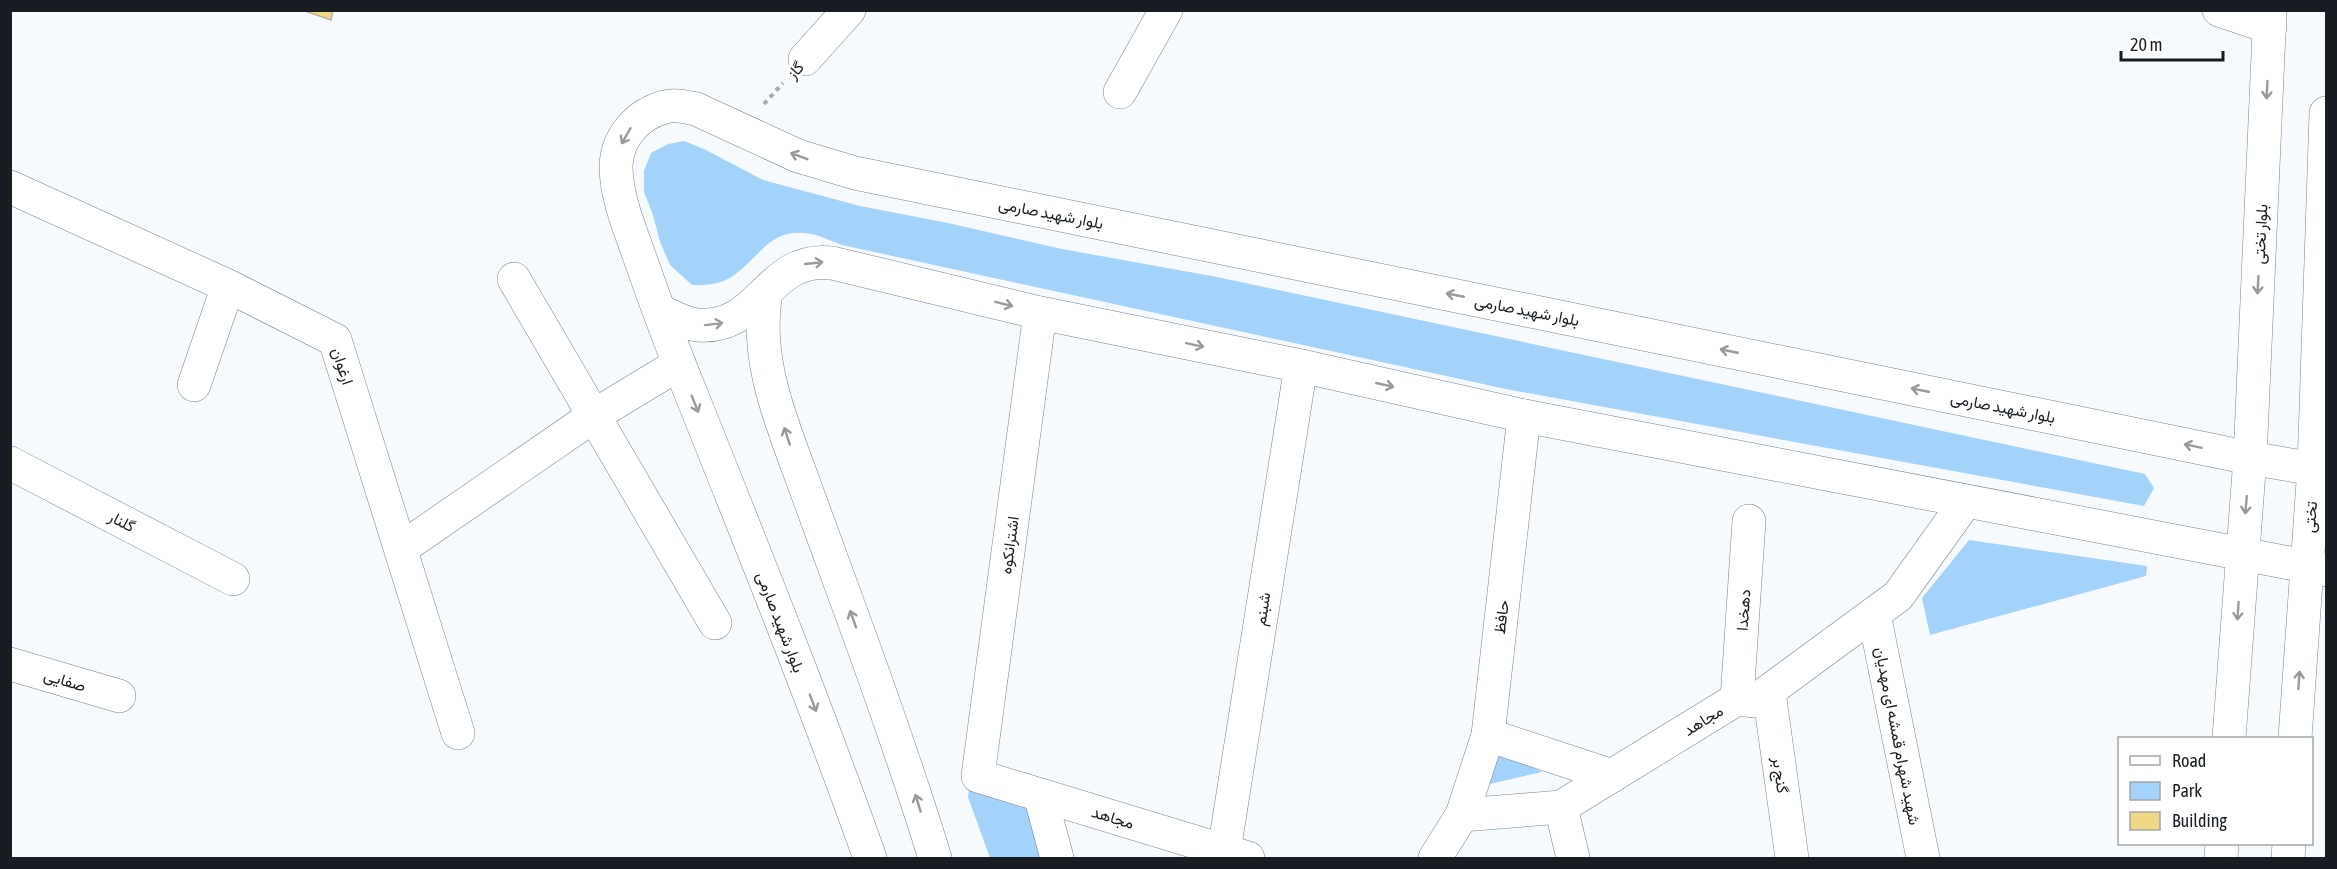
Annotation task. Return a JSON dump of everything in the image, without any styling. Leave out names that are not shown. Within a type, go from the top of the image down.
[{"type":"main road","name":"گاز","points":[[804,59],[849,10]]},
{"type":"main road","points":[[1120,92],[1166,10]]},
{"type":"main road","points":[[2219,10],[2270,19]]},
{"type":"main road","name":"بلوار تختی","points":[[2250,458],[2270,19]]},
{"type":"main road","name":"بلوار شهید صارمی","points":[[870,858],[838,767],[658,310],[628,223],[618,184],[616,164],[625,135],[634,123],[665,107],[679,106],[713,115],[798,156],[855,173],[2250,458],[2320,469]]},
{"type":"main road","points":[[2320,469],[2326,113]]},
{"type":"main road","name":"ارغوان","points":[[10,187],[228,286],[335,340],[402,548],[458,733]]},
{"type":"main road","points":[[658,310],[696,325],[716,325],[732,320],[748,310],[786,273],[799,266],[816,261],[832,263],[1040,313],[1301,366],[1524,416],[2316,568],[2295,737]]},
{"type":"main road","points":[[514,279],[595,414],[715,623]]},
{"type":"main road","points":[[194,385],[228,286]]},
{"type":"main road","points":[[766,292],[762,316],[762,337],[771,388],[788,441],[903,754],[936,858]]},
{"type":"main road","name":"اشترانکوه","points":[[978,776],[1040,313]]},
{"type":"main road","points":[[402,548],[595,414],[679,364]]},
{"type":"main road","name":"شبنم","points":[[1236,855],[1301,366]]},
{"type":"main road","name":"حافظ","points":[[1462,815],[1488,735],[1524,416]]},
{"type":"main road","points":[[2229,737],[2250,458]]},
{"type":"main road","name":"گلنار","points":[[10,463],[233,579]]},
{"type":"main road","name":"تختی","points":[[2316,568],[2320,469]]},
{"type":"main road","name":"مجاهد","points":[[1462,815],[1561,807],[1737,699],[1755,701],[1898,596],[1966,501]]},
{"type":"main road","name":"دهخدا","points":[[1737,699],[1749,521]]},
{"type":"main road","name":"شهید شهرام قمشه ای مهدیان","points":[[1874,614],[1923,858]]},
{"type":"main road","name":"صفایی","points":[[10,664],[119,696]]},
{"type":"main road","name":"گنج بر","points":[[1768,692],[1792,858]]},
{"type":"main road","points":[[1488,735],[1612,776]]},
{"type":"main road","name":"مجاهد","points":[[978,776],[1236,855]]},
{"type":"main road","points":[[1040,795],[1057,858]]},
{"type":"main road","points":[[1561,807],[1572,858]]},
{"type":"main road","points":[[1435,858],[1462,815]]},
{"type":"path","name":"گاز","points":[[741,130],[804,59]]},
{"type":"green space","points":[[684,141],[763,180],[860,206],[1062,249],[1217,277],[2145,474],[2154,488],[2144,506],[1506,389],[842,245],[816,235],[787,234],[766,245],[728,279],[715,284],[692,285],[670,265],[644,192],[644,171],[651,153],[668,144]]},
{"type":"green space","points":[[1969,540],[2147,566],[2146,576],[1930,635],[1922,598]]},
{"type":"green space","points":[[1497,750],[1542,772],[1485,785]]},
{"type":"green space","points":[[970,781],[1024,797],[1047,858],[990,858],[968,797]]},
{"type":"building","points":[[302,10],[333,10],[331,20]]}]
